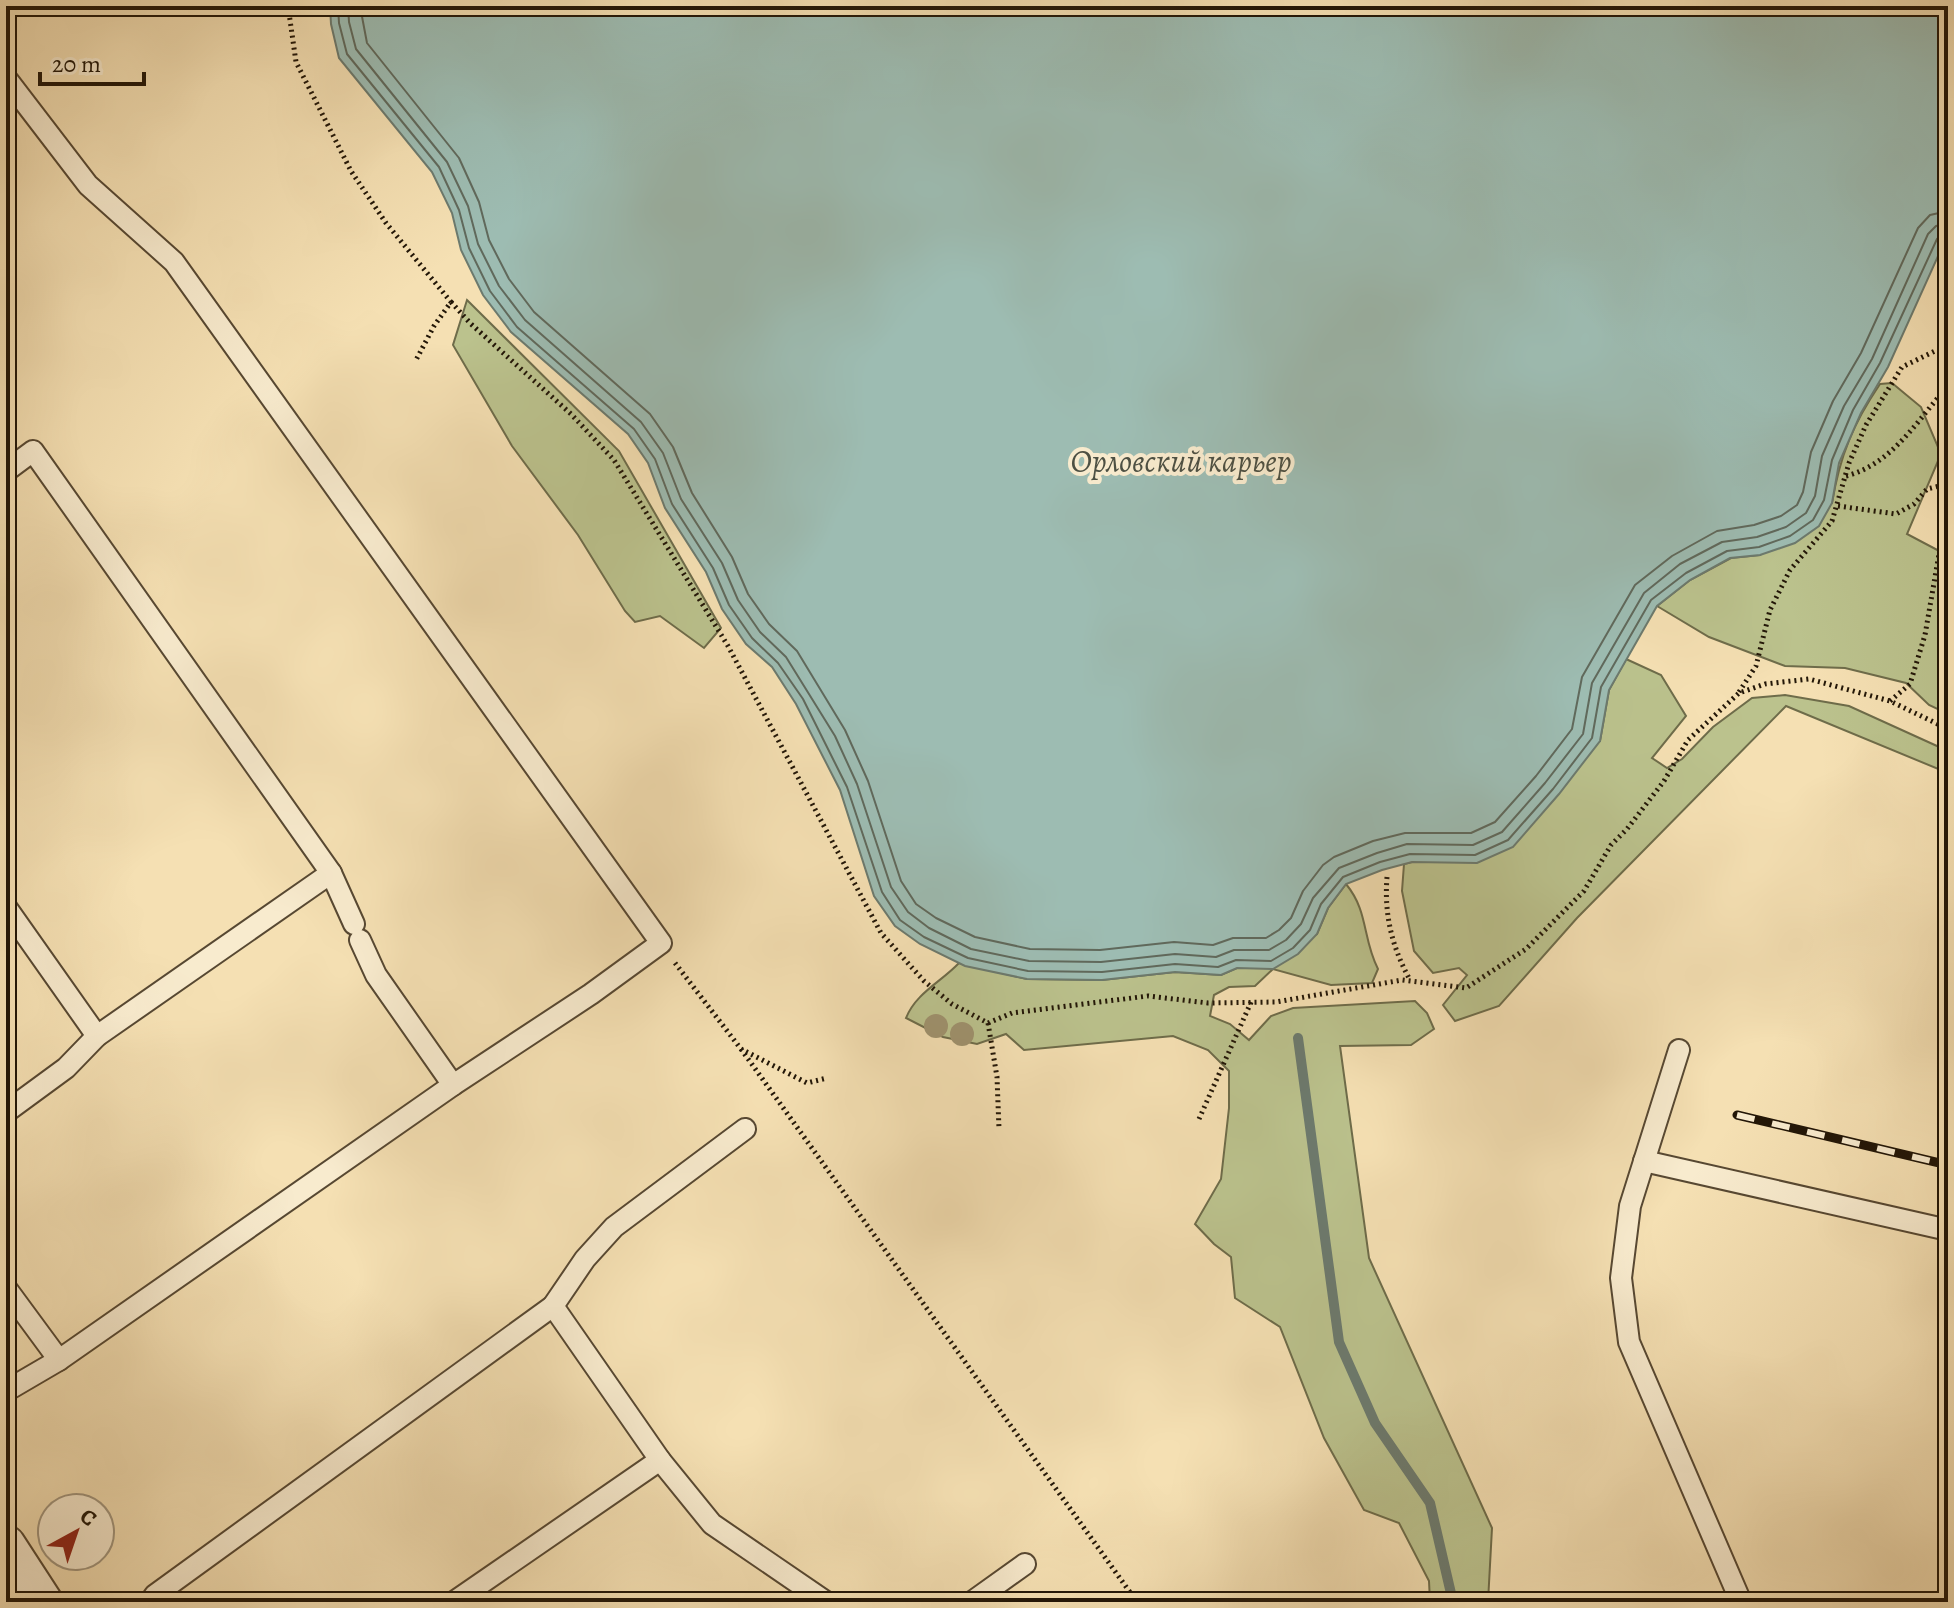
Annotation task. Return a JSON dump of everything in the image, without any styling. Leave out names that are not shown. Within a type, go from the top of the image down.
[{"type":"street","points":[[6,1545],[43,1602]]},
{"type":"lane","points":[[6,78],[88,185],[174,262],[661,943],[59,1360],[6,1391]]},
{"type":"lane","points":[[6,471],[33,451],[331,873],[376,975],[453,1085]]},
{"type":"lane","points":[[6,1112],[66,1068],[97,1036],[331,873]]},
{"type":"lane","points":[[6,907],[97,1036]]},
{"type":"lane","points":[[1679,1050],[1630,1206],[1621,1278],[1629,1342],[1741,1602]]},
{"type":"lane","points":[[150,1602],[155,1595],[553,1306],[585,1259],[614,1227],[745,1129]]},
{"type":"lane","points":[[1644,1161],[1948,1230]]},
{"type":"lane","points":[[6,1288],[59,1360]]},
{"type":"lane","points":[[553,1306],[660,1460],[712,1524],[826,1602]]},
{"type":"lane","points":[[454,1602],[660,1460]]},
{"type":"lane","points":[[972,1602],[1025,1564]]},
{"type":"path","points":[[288,6],[296,62],[351,171],[386,223],[471,324],[571,414],[614,460],[728,646],[881,933],[933,989],[952,1004],[988,1023]]},
{"type":"path","points":[[416,360],[451,302]]},
{"type":"path","points":[[988,1023],[1012,1013],[1148,996],[1208,1003],[1276,1002],[1402,980],[1466,988],[1526,949],[1584,891],[1611,845],[1664,781],[1688,740],[1739,693],[1756,666],[1770,610],[1790,570],[1832,521],[1866,425],[1902,367],[1937,350],[1948,349]]},
{"type":"path","points":[[1846,476],[1873,465],[1904,439],[1948,386]]},
{"type":"path","points":[[1838,506],[1896,514],[1914,504],[1927,489],[1948,484]]},
{"type":"path","points":[[1890,701],[1910,684],[1925,635],[1948,502]]},
{"type":"path","points":[[1739,693],[1787,679],[1809,679],[1890,701],[1948,729]]},
{"type":"path","points":[[1387,877],[1385,898],[1389,926],[1396,955],[1411,981]]},
{"type":"path","points":[[661,943],[741,1049],[1137,1602]]},
{"type":"path","points":[[1199,1119],[1252,1000]]},
{"type":"path","points":[[988,1023],[997,1077],[999,1129]]},
{"type":"path","points":[[741,1049],[807,1083],[827,1078]]},
{"type":"green space","points":[[467,300],[619,451],[721,628],[704,648],[660,616],[635,622],[578,535],[512,446],[453,345]]},
{"type":"green space","points":[[1892,383],[1921,407],[1941,454],[1907,534],[1943,553],[1948,550],[1948,714],[1929,705],[1906,683],[1845,668],[1785,666],[1709,637],[1657,606],[1690,580],[1731,558],[1760,555],[1832,503],[1844,455],[1862,413],[1880,384]]},
{"type":"green space","points":[[1626,659],[1661,675],[1686,716],[1652,758],[1667,768],[1682,759],[1713,727],[1752,698],[1785,695],[1849,706],[1948,751],[1948,773],[1786,706],[1577,918],[1499,1006],[1455,1021],[1443,1005],[1467,975],[1459,968],[1433,973],[1414,951],[1402,891],[1404,864],[1412,862],[1600,741],[1609,690]]},
{"type":"green space","points":[[1346,884],[1362,915],[1378,969],[1372,983],[1331,985],[1273,969],[1255,986],[1229,987],[1214,995],[1210,1016],[1230,1024],[1249,1040],[1271,1016],[1293,1008],[1415,1001],[1427,1013],[1434,1029],[1411,1045],[1340,1046],[1369,1258],[1492,1528],[1488,1602],[1430,1602],[1429,1581],[1399,1523],[1364,1510],[1324,1438],[1280,1327],[1235,1298],[1231,1257],[1195,1224],[1221,1179],[1229,1108],[1229,1071],[1208,1050],[1173,1036],[1024,1050],[1006,1034],[977,1044],[943,1037],[906,1018],[922,995],[959,963],[1027,979],[1102,980],[1175,972],[1221,975],[1237,968],[1254,967],[1317,934],[1328,908]]},
{"type":"water","name":"Орловский карьер","points":[[330,6],[1948,6],[1948,234],[1888,367],[1861,413],[1839,463],[1832,503],[1819,526],[1795,543],[1760,555],[1730,558],[1690,580],[1657,606],[1609,690],[1600,741],[1513,847],[1477,863],[1412,862],[1346,884],[1328,908],[1317,934],[1298,954],[1273,969],[1237,968],[1221,975],[1175,972],[1102,980],[1027,979],[965,966],[920,944],[895,926],[874,896],[840,790],[796,704],[772,667],[746,644],[722,609],[706,572],[665,508],[648,463],[628,434],[511,332],[483,295],[461,250],[452,213],[432,172],[339,58]]},
{"type":"waterway","points":[[1298,1038],[1339,1342],[1375,1423],[1430,1503],[1453,1602]]},
{"type":"railway","points":[[1737,1115],[1948,1165]]}]
